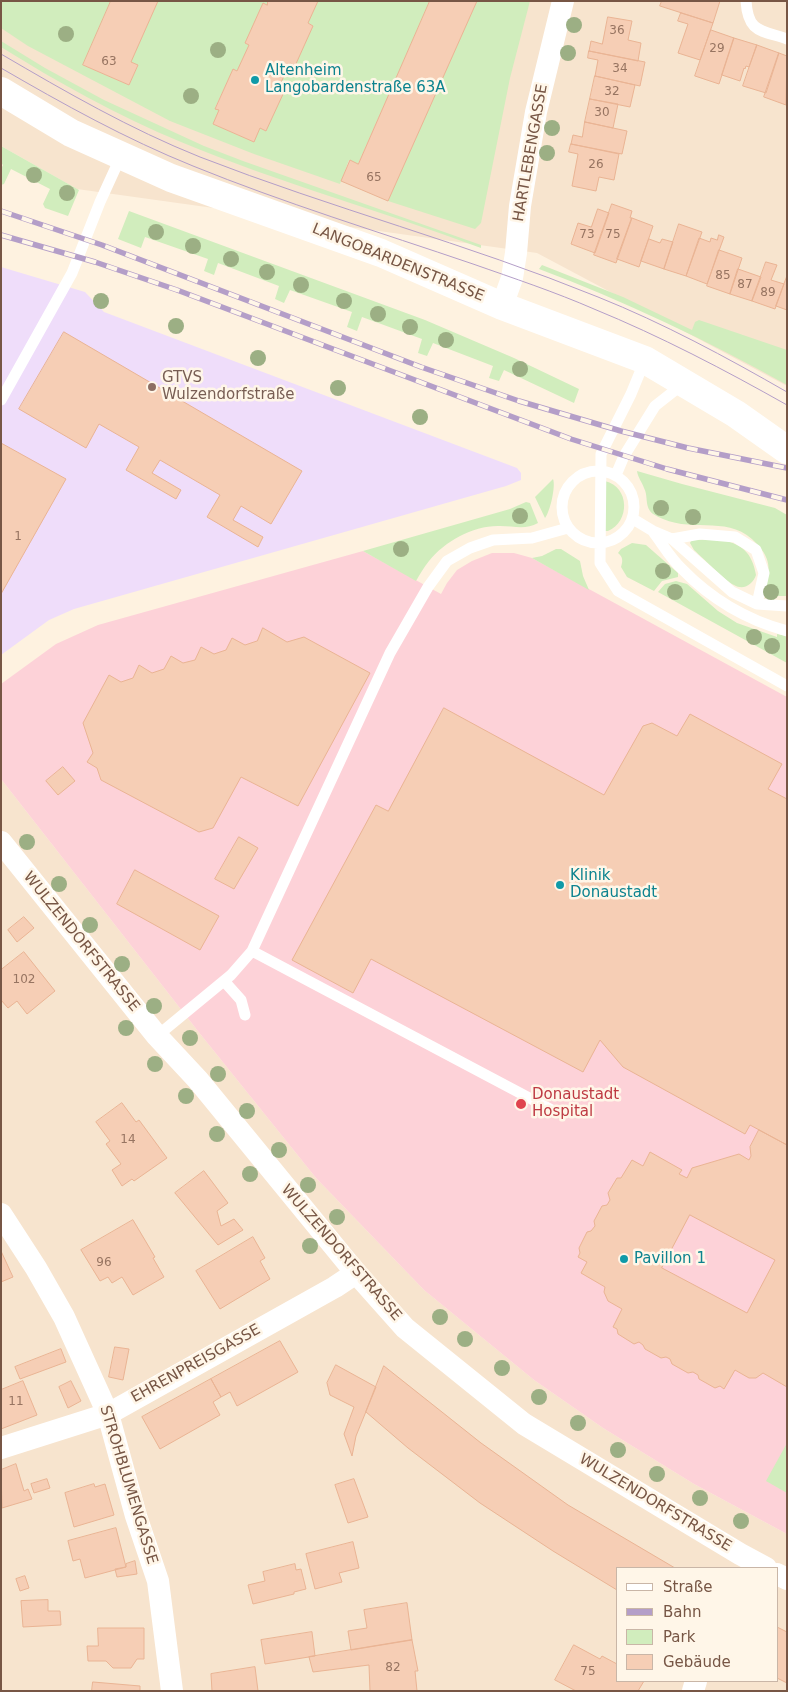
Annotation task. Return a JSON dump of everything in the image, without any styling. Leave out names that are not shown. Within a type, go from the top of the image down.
[{"type":"street","name":"HARTLEBENGASSE","points":[[502,306],[512,278],[520,206],[536,112],[563,1]]},
{"type":"street","name":"LANGOBARDENSTRASSE","points":[[1,91],[71,133],[171,178],[381,253],[502,306],[645,360],[736,414],[787,450]]},
{"type":"street","name":"WULZENDORFSTRASSE","points":[[1,842],[157,1036],[198,1080],[356,1273],[405,1328],[524,1424],[738,1561],[762,1567]]},
{"type":"street","name":"STROHBLUMENGASSE","points":[[1,1214],[36,1268],[64,1317],[108,1414],[136,1516],[158,1581],[172,1691]]},
{"type":"street","name":"EHRENPREISGASSE","points":[[1,1448],[108,1414],[335,1287],[356,1273]]},
{"type":"lane","points":[[746,1],[747,17],[755,28],[787,39]]},
{"type":"lane","points":[[1,400],[72,273],[100,202],[121,156]]},
{"type":"lane","points":[[645,360],[631,394],[601,454],[600,563],[618,591],[787,686]]},
{"type":"lane","points":[[616,476],[624,456],[655,406],[685,382]]},
{"type":"lane","points":[[600,471],[616,476],[628,487],[634,502],[633,519],[620,536],[599,544],[582,540],[568,528],[561,513],[563,496],[572,481],[584,473],[600,471]]},
{"type":"lane","points":[[633,519],[652,531],[672,540],[732,592],[757,604],[787,606]]},
{"type":"lane","points":[[157,1036],[224,980],[252,951],[390,653],[428,587],[447,561],[470,548],[493,540],[532,538],[568,528]]},
{"type":"lane","points":[[652,531],[681,569],[727,607],[764,624],[787,630]]},
{"type":"lane","points":[[672,540],[700,534],[735,537],[756,550],[764,572],[757,604]]},
{"type":"lane","points":[[252,951],[552,1110]]},
{"type":"lane","points":[[224,980],[241,1000],[245,1015]]},
{"type":"shaded area","points":[[1,1],[787,1],[787,386],[537,253],[77,189],[1,146]]},
{"type":"shaded area","name":"GTVS Wulzendorfstraße","points":[[1,267],[85,292],[104,312],[517,468],[521,473],[521,480],[506,486],[74,609],[49,620],[1,655]]},
{"type":"shaded area","name":"Donaustadt Hospital","points":[[363,551],[441,594],[457,570],[472,561],[492,553],[514,553],[532,558],[787,697],[787,1534],[694,1484],[603,1428],[534,1380],[424,1290],[316,1178],[197,1030],[1,779],[1,684],[56,644],[98,625]]},
{"type":"shaded area","points":[[1,779],[197,1030],[316,1178],[424,1290],[534,1380],[603,1428],[694,1484],[787,1534],[787,1691],[1,1691]]},
{"type":"green space","points":[[1,1],[111,1],[83,65],[129,85],[138,66],[131,62],[158,1],[268,1],[267,5],[263,4],[245,43],[249,45],[237,71],[233,69],[215,108],[219,110],[213,124],[254,142],[260,128],[266,131],[283,92],[278,89],[290,63],[295,65],[313,26],[308,23],[318,1],[430,1],[358,164],[349,160],[340,184],[254,154],[170,121],[28,46],[1,28]]},
{"type":"green space","points":[[477,1],[530,1],[510,78],[481,223],[475,229],[388,201]]},
{"type":"green space","points":[[1,41],[45,68],[104,100],[204,146],[481,245],[481,248],[255,171],[181,142],[89,98],[1,47]]},
{"type":"green space","points":[[1,146],[79,190],[68,216],[45,208],[43,204],[50,189],[11,169],[4,184],[1,185],[1,169],[3,165],[1,163]]},
{"type":"green space","points":[[129,211],[425,320],[514,358],[579,389],[574,403],[504,370],[499,381],[489,378],[493,366],[433,343],[427,356],[418,353],[422,339],[362,317],[357,331],[347,327],[352,312],[290,290],[284,303],[275,299],[279,286],[218,263],[214,275],[204,271],[208,259],[145,237],[141,248],[118,239]]},
{"type":"green space","points":[[542,265],[623,297],[692,330],[695,322],[699,320],[787,350],[787,385],[665,322],[539,269]]},
{"type":"green space","points":[[637,471],[775,508],[787,515],[787,596],[774,596],[774,600],[767,598],[765,594],[769,567],[768,561],[762,550],[747,535],[736,529],[724,527],[675,523],[653,514],[648,508],[645,491]]},
{"type":"green space","points":[[553,479],[552,499],[545,518],[535,497]]},
{"type":"green space","points":[[605,481],[619,490],[623,497],[624,505],[620,520],[615,527],[608,531],[605,531]]},
{"type":"green space","points":[[526,502],[530,503],[538,523],[524,527],[490,526],[470,531],[443,547],[425,566],[416,581],[363,551],[510,509]]},
{"type":"green space","points":[[719,539],[740,547],[749,555],[756,575],[748,586],[738,587],[730,582],[694,550],[690,543],[694,540]]},
{"type":"green space","points":[[632,543],[646,545],[678,573],[678,577],[662,581],[654,591],[627,577],[621,567],[622,559],[618,553],[621,549]]},
{"type":"green space","points":[[556,549],[561,549],[580,561],[583,576],[589,590],[532,558],[542,556]]},
{"type":"green space","points":[[676,581],[687,584],[718,611],[737,623],[777,637],[777,634],[787,636],[787,663],[658,592],[665,584]]},
{"type":"green space","points":[[787,1443],[787,1493],[766,1481]]},
{"type":"building","points":[[111,1],[158,1],[131,62],[138,65],[129,85],[83,65]]},
{"type":"building","name":"Altenheim Langobardenstraße 63A","points":[[268,1],[318,1],[308,23],[313,26],[295,66],[290,63],[278,89],[284,92],[266,131],[260,128],[254,142],[213,124],[219,110],[215,109],[233,69],[237,71],[249,45],[245,43],[263,3],[267,5]]},
{"type":"building","points":[[430,1],[477,1],[388,201],[341,181],[350,160],[358,164]]},
{"type":"building","points":[[662,1],[720,1],[713,23],[660,6]]},
{"type":"building","points":[[681,13],[713,23],[700,60],[678,53],[688,24],[678,21]]},
{"type":"building","points":[[608,17],[632,21],[628,40],[641,43],[638,61],[589,51],[591,41],[602,44]]},
{"type":"building","points":[[711,30],[734,38],[719,84],[695,76]]},
{"type":"building","points":[[734,38],[757,45],[749,67],[746,66],[744,68],[740,81],[722,75]]},
{"type":"building","points":[[757,45],[779,53],[766,93],[743,86]]},
{"type":"building","points":[[589,51],[645,62],[640,86],[595,76],[598,60],[588,58]]},
{"type":"building","points":[[779,53],[787,56],[786,105],[764,97]]},
{"type":"building","points":[[595,76],[635,85],[630,107],[590,99]]},
{"type":"building","points":[[590,99],[618,104],[613,128],[585,122]]},
{"type":"building","points":[[585,122],[627,131],[622,154],[571,144],[573,135],[582,137]]},
{"type":"building","points":[[571,144],[619,154],[614,180],[599,177],[596,191],[572,186],[578,154],[569,152]]},
{"type":"building","points":[[612,204],[632,211],[630,218],[632,218],[616,263],[594,255]]},
{"type":"building","points":[[598,209],[609,213],[595,253],[571,244],[578,223],[591,227]]},
{"type":"building","points":[[632,218],[653,226],[639,267],[617,259]]},
{"type":"building","points":[[679,224],[702,232],[686,276],[664,269]]},
{"type":"building","points":[[719,235],[724,237],[707,284],[686,276],[699,238],[710,242],[711,238],[717,240]]},
{"type":"building","points":[[649,239],[660,243],[662,239],[673,242],[664,269],[641,261]]},
{"type":"building","points":[[719,250],[742,258],[730,294],[707,286]]},
{"type":"building","points":[[766,262],[777,265],[771,280],[784,284],[775,309],[752,301]]},
{"type":"building","points":[[738,269],[761,277],[752,301],[730,294]]},
{"type":"building","points":[[787,276],[787,310],[776,306]]},
{"type":"building","points":[[64,332],[302,471],[271,524],[241,506],[233,520],[263,537],[258,547],[207,517],[220,495],[160,460],[152,473],[181,490],[176,499],[126,470],[139,447],[99,424],[86,448],[19,409]]},
{"type":"building","points":[[1,443],[66,479],[1,594]]},
{"type":"building","points":[[263,628],[287,642],[304,637],[370,673],[298,806],[241,777],[213,828],[199,832],[101,780],[97,768],[87,762],[93,753],[83,723],[109,675],[121,682],[133,678],[139,665],[152,673],[164,669],[171,656],[183,663],[195,660],[201,647],[214,654],[226,650],[232,638],[245,645],[257,641]]},
{"type":"building","name":"Klinik Donaustadt","points":[[444,708],[604,795],[643,726],[652,723],[677,736],[690,714],[782,764],[768,789],[787,799],[787,1145],[750,1125],[745,1134],[623,1067],[600,1040],[583,1072],[371,959],[353,993],[292,960],[376,805],[388,811]]},
{"type":"building","points":[[63,767],[75,781],[58,795],[46,781]]},
{"type":"building","points":[[239,837],[258,848],[234,889],[215,879]]},
{"type":"building","points":[[135,870],[219,916],[200,950],[117,904]]},
{"type":"building","points":[[24,917],[34,928],[17,942],[8,930]]},
{"type":"building","points":[[24,952],[55,991],[27,1014],[17,1001],[8,1008],[1,1000],[1,970]]},
{"type":"building","points":[[122,1103],[136,1122],[139,1120],[167,1158],[134,1181],[132,1179],[122,1186],[112,1170],[121,1164],[106,1144],[110,1141],[96,1122]]},
{"type":"building","name":"Pavillon 1","points":[[759,1130],[787,1145],[787,1387],[763,1373],[756,1378],[749,1378],[735,1370],[724,1389],[720,1386],[715,1388],[699,1379],[698,1375],[693,1372],[688,1373],[672,1364],[670,1359],[666,1357],[661,1358],[645,1349],[639,1342],[634,1344],[618,1334],[617,1329],[613,1327],[622,1309],[608,1301],[604,1292],[605,1287],[581,1273],[587,1262],[578,1257],[580,1253],[579,1248],[587,1232],[591,1231],[595,1226],[594,1221],[602,1206],[607,1205],[610,1200],[608,1193],[617,1178],[621,1178],[632,1160],[643,1166],[650,1152],[682,1170],[679,1174],[687,1178],[692,1168],[739,1154],[749,1160],[751,1156],[750,1147]],"holes":[[[690,1215],[775,1260],[747,1313],[662,1268]]]},
{"type":"building","points":[[204,1171],[228,1203],[217,1211],[221,1226],[234,1219],[243,1230],[218,1245],[175,1193]]},
{"type":"building","points":[[133,1220],[155,1257],[153,1258],[164,1277],[133,1295],[122,1277],[112,1283],[108,1277],[100,1281],[81,1250]]},
{"type":"building","points":[[253,1237],[265,1258],[260,1261],[270,1279],[220,1309],[196,1271]]},
{"type":"building","points":[[1,1251],[13,1277],[1,1282]]},
{"type":"building","points":[[280,1341],[298,1372],[237,1406],[230,1392],[221,1397],[211,1379]]},
{"type":"building","points":[[115,1347],[129,1349],[123,1380],[109,1377]]},
{"type":"building","points":[[61,1349],[66,1362],[20,1379],[15,1367]]},
{"type":"building","points":[[336,1365],[376,1387],[356,1436],[352,1456],[344,1434],[354,1407],[330,1395],[327,1383]]},
{"type":"building","points":[[384,1366],[481,1443],[568,1505],[673,1567],[616,1567],[616,1589],[480,1503],[408,1448],[366,1412]]},
{"type":"building","points":[[211,1379],[221,1397],[213,1402],[220,1415],[160,1449],[142,1417]]},
{"type":"building","points":[[23,1381],[37,1415],[1,1429],[1,1390]]},
{"type":"building","points":[[71,1381],[81,1401],[68,1408],[59,1387]]},
{"type":"building","points":[[16,1464],[24,1491],[28,1489],[32,1499],[2,1508],[1,1470]]},
{"type":"building","points":[[47,1479],[50,1488],[34,1493],[31,1484]]},
{"type":"building","points":[[354,1479],[368,1517],[348,1523],[335,1485]]},
{"type":"building","points":[[94,1484],[95,1487],[105,1484],[114,1515],[74,1527],[65,1493]]},
{"type":"building","points":[[116,1528],[126,1567],[85,1578],[80,1559],[73,1561],[68,1541]]},
{"type":"building","points":[[353,1542],[359,1568],[339,1573],[342,1582],[315,1589],[306,1554]]},
{"type":"building","points":[[135,1561],[137,1574],[117,1577],[115,1569],[126,1567],[126,1564]]},
{"type":"building","points":[[295,1564],[296,1570],[301,1569],[306,1589],[294,1592],[294,1594],[253,1604],[248,1585],[265,1581],[263,1572]]},
{"type":"building","points":[[25,1576],[29,1588],[20,1591],[16,1579]]},
{"type":"building","points":[[48,1600],[48,1611],[60,1611],[61,1625],[23,1627],[21,1601]]},
{"type":"building","points":[[407,1603],[412,1640],[351,1650],[348,1631],[367,1628],[364,1610]]},
{"type":"building","points":[[98,1628],[144,1628],[144,1659],[137,1659],[131,1668],[113,1668],[106,1661],[88,1661],[87,1646],[98,1646]]},
{"type":"building","points":[[778,1628],[787,1632],[787,1683],[778,1678]]},
{"type":"building","points":[[312,1632],[315,1656],[265,1664],[261,1640]]},
{"type":"building","points":[[412,1640],[418,1671],[415,1671],[417,1691],[370,1691],[369,1665],[313,1672],[309,1657]]},
{"type":"building","points":[[574,1645],[600,1659],[602,1656],[616,1663],[616,1682],[643,1682],[638,1691],[576,1691],[555,1680]]},
{"type":"building","points":[[255,1667],[258,1691],[212,1691],[211,1674]]},
{"type":"building","points":[[93,1682],[140,1686],[140,1691],[92,1691]]},
{"type":"tram line","points":[[1,54],[99,109],[174,146],[299,193],[499,260],[598,297],[694,341],[787,392]]},
{"type":"tram line","points":[[1,68],[95,120],[168,156],[227,180],[534,285],[619,319],[716,366],[787,405]]},
{"type":"railway","points":[[1,211],[102,245],[421,367],[519,401],[621,431],[688,448],[787,468]]},
{"type":"railway","points":[[1,235],[95,262],[177,290],[571,439],[667,469],[787,500]]},
{"type":"place","name":"Altenheim Langobardenstraße 63A","points":[[255,80]]},
{"type":"place","name":"GTVS Wulzendorfstraße","points":[[152,387]]},
{"type":"place","name":"Klinik Donaustadt","points":[[560,885]]},
{"type":"place","name":"Donaustadt Hospital","points":[[521,1104]]},
{"type":"place","name":"Pavillon 1","points":[[624,1259]]}]
